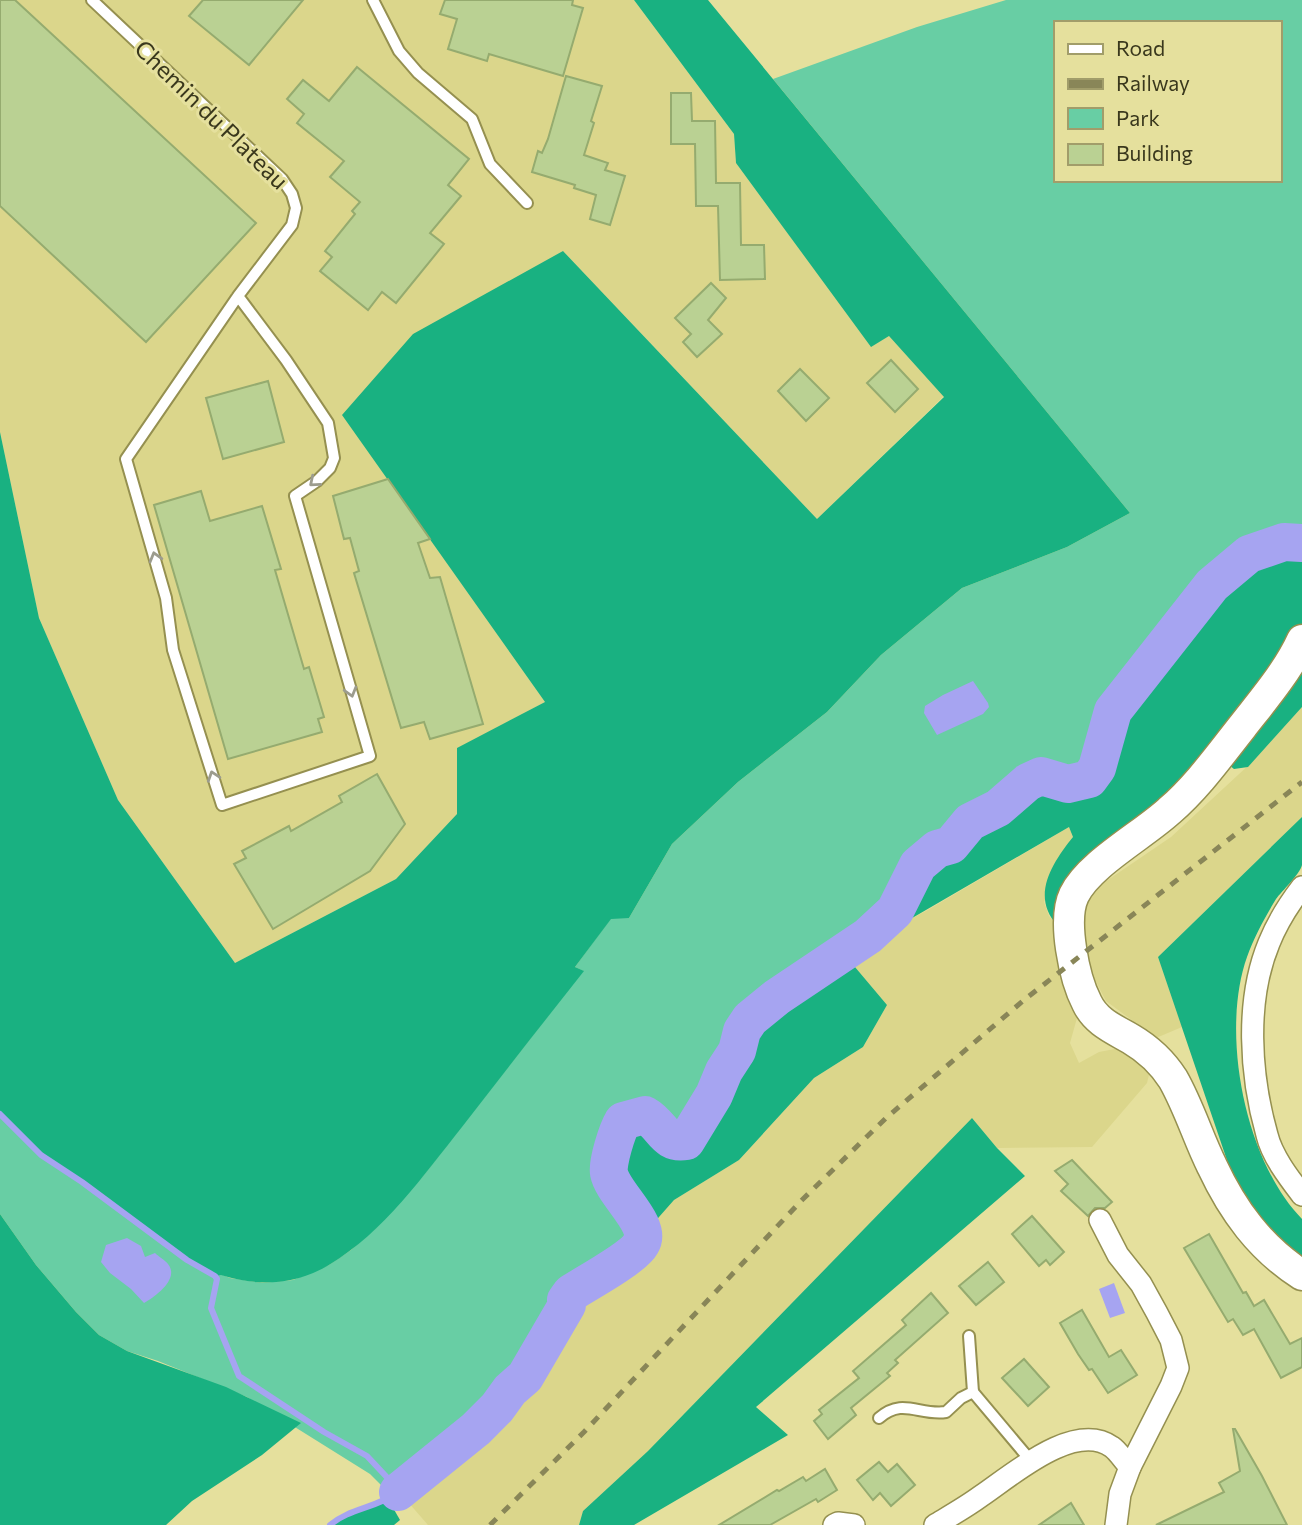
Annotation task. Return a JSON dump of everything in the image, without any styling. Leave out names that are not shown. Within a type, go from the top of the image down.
[{"type":"street","points":[[1302,640],[1270,691],[1193,788],[1158,821],[1102,863],[1082,882],[1072,902],[1069,924],[1074,961],[1088,1006],[1105,1025],[1142,1046],[1162,1065],[1185,1103],[1212,1166],[1243,1221],[1270,1252],[1302,1275]]},
{"type":"street","points":[[1302,887],[1289,904],[1268,944],[1254,998],[1254,1068],[1267,1137],[1291,1181],[1302,1195]]},
{"type":"street","points":[[1100,1220],[1118,1255],[1157,1313],[1171,1340],[1178,1368],[1130,1467],[1120,1494],[1116,1525]]},
{"type":"street","points":[[935,1525],[1031,1461],[1061,1445],[1088,1440],[1111,1446],[1130,1467]]},
{"type":"street","points":[[834,1525],[838,1522],[854,1525]]},
{"type":"lane","name":"Chemin du Plateau","points":[[92,0],[282,179],[292,194],[296,208],[292,225],[238,296],[126,459],[166,598],[173,650],[222,805],[370,756],[295,496],[330,468],[334,458],[328,423],[286,360],[238,296]]},
{"type":"lane","points":[[373,0],[400,51],[418,73],[472,119],[490,164],[527,203]]},
{"type":"lane","points":[[969,1336],[973,1392],[1031,1461]]},
{"type":"lane","points":[[879,1418],[892,1408],[903,1407],[946,1412],[961,1398],[973,1392]]},
{"type":"shaded area","points":[[0,0],[634,0],[734,134],[736,163],[871,346],[889,336],[944,396],[817,519],[563,251],[343,415],[545,702],[458,748],[457,814],[396,879],[235,963],[118,800],[39,618],[0,432]]},
{"type":"shaded area","points":[[1256,538],[1262,540],[1263,561],[1246,566],[1229,558],[1233,550]]},
{"type":"shaded area","points":[[973,681],[989,707],[983,714],[937,735],[924,713],[925,706]]},
{"type":"shaded area","points":[[1302,707],[1302,817],[1158,957],[1182,1027],[1156,1038],[1106,1001],[1093,976],[1074,978],[1077,1018],[1070,1043],[1079,1063],[1099,1052],[1120,1048],[1152,1062],[1147,1083],[1092,1147],[997,1148],[972,1118],[648,1451],[583,1511],[579,1525],[428,1525],[401,1494],[485,1429],[511,1400],[544,1373],[590,1287],[645,1249],[649,1240],[648,1229],[674,1200],[739,1160],[814,1078],[863,1047],[887,1005],[847,958],[880,935],[1069,827],[1073,837],[1044,902],[1049,916],[1058,926],[1081,924],[1088,902],[1099,886],[1171,837],[1252,762]]},
{"type":"shaded area","points":[[127,1238],[141,1246],[145,1257],[155,1253],[171,1270],[165,1287],[144,1303],[101,1262],[106,1245]]},
{"type":"shaded area","points":[[1114,1283],[1125,1313],[1110,1318],[1099,1289]]},
{"type":"green space","points":[[634,0],[708,0],[1130,513],[1067,547],[962,588],[881,655],[827,712],[738,782],[672,844],[629,918],[611,919],[575,967],[584,971],[402,1202],[349,1252],[316,1272],[290,1280],[262,1282],[215,1276],[187,1260],[41,1155],[0,1114],[0,432],[39,618],[118,800],[235,963],[396,879],[457,814],[457,748],[545,702],[342,415],[413,334],[563,251],[817,519],[944,397],[889,336],[871,347],[736,163],[734,134]]},
{"type":"green space","points":[[1006,0],[1302,0],[1302,543],[1284,542],[1212,585],[1113,711],[1097,768],[1089,779],[1068,784],[1041,776],[1028,782],[998,808],[970,822],[951,845],[937,849],[918,864],[895,911],[868,936],[777,997],[742,1031],[737,1051],[686,1141],[677,1142],[670,1139],[660,1126],[623,1121],[611,1155],[609,1173],[637,1219],[643,1237],[641,1244],[620,1263],[571,1294],[525,1377],[476,1429],[392,1496],[370,1474],[247,1397],[127,1351],[99,1335],[36,1265],[0,1214],[0,1114],[41,1155],[187,1260],[230,1278],[262,1283],[293,1280],[329,1265],[376,1228],[423,1176],[583,971],[575,967],[611,918],[629,918],[672,844],[738,782],[827,712],[881,655],[962,588],[1067,547],[1130,513],[773,79],[917,27]]},
{"type":"green space","points":[[1284,542],[1302,543],[1302,707],[1248,767],[1234,769],[1219,757],[1058,926],[1050,915],[1045,892],[1052,869],[1073,837],[1069,827],[895,928],[861,941],[895,911],[918,865],[937,849],[951,845],[970,822],[998,808],[1028,782],[1041,776],[1068,784],[1089,779],[1097,768],[1113,711],[1212,585],[1249,554]]},
{"type":"green space","points":[[1302,817],[1301,869],[1276,899],[1253,942],[1239,988],[1236,1022],[1243,1095],[1252,1131],[1282,1194],[1302,1219],[1302,1262],[1270,1237],[1232,1175],[1158,957]]},
{"type":"green space","points":[[844,954],[887,1005],[863,1047],[814,1078],[739,1160],[674,1200],[644,1234],[644,1229],[614,1185],[608,1170],[623,1121],[645,1115],[668,1137],[686,1141],[714,1095],[750,1019],[777,997]]},
{"type":"green space","points":[[972,1118],[1025,1176],[756,1407],[788,1435],[634,1525],[579,1525],[583,1511],[648,1451]]},
{"type":"green space","points":[[0,1214],[36,1265],[99,1335],[127,1351],[226,1387],[301,1423],[262,1455],[192,1501],[166,1525],[0,1525]]},
{"type":"green space","points":[[590,1287],[544,1373],[511,1400],[529,1379],[572,1307],[574,1298]]},
{"type":"green space","points":[[388,1499],[400,1520],[394,1525],[330,1525],[355,1510]]},
{"type":"building","points":[[0,0],[15,0],[256,223],[146,342],[0,206]]},
{"type":"building","points":[[203,0],[303,0],[249,65],[189,16]]},
{"type":"building","points":[[445,0],[573,0],[572,5],[583,8],[563,76],[489,54],[487,61],[448,49],[457,19],[440,14]]},
{"type":"building","points":[[357,67],[469,159],[448,185],[461,196],[430,233],[444,244],[396,303],[382,292],[368,310],[320,271],[332,257],[325,251],[355,214],[352,211],[360,202],[330,177],[344,161],[297,123],[304,114],[287,99],[303,80],[329,101]]},
{"type":"building","points":[[566,76],[602,86],[584,155],[608,163],[605,170],[625,176],[610,225],[590,219],[596,195],[574,188],[575,185],[532,172],[538,151],[542,153],[548,139]]},
{"type":"building","points":[[671,93],[691,93],[692,121],[715,121],[716,183],[740,183],[741,245],[764,245],[765,279],[720,280],[718,206],[696,206],[695,144],[671,144]]},
{"type":"building","points":[[711,283],[726,298],[708,320],[722,334],[697,357],[683,342],[691,334],[675,318]]},
{"type":"building","points":[[891,360],[918,389],[895,412],[867,383]]},
{"type":"building","points":[[800,369],[829,398],[806,421],[778,391]]},
{"type":"building","points":[[268,381],[284,442],[223,459],[206,398]]},
{"type":"building","points":[[388,479],[430,539],[418,543],[430,578],[440,577],[483,724],[430,739],[424,722],[401,728],[354,573],[359,571],[350,538],[344,539],[333,496]]},
{"type":"building","points":[[201,491],[210,521],[262,506],[281,569],[275,570],[304,669],[309,667],[324,717],[318,719],[322,732],[228,759],[154,505]]},
{"type":"building","points":[[377,774],[405,824],[370,871],[273,929],[234,864],[246,858],[242,851],[289,826],[291,831],[342,802],[339,796]]},
{"type":"building","points":[[1072,1160],[1112,1202],[1105,1208],[1095,1208],[1088,1216],[1061,1191],[1068,1184],[1055,1171]]},
{"type":"building","points":[[1032,1216],[1064,1252],[1050,1265],[1046,1260],[1039,1266],[1012,1234]]},
{"type":"building","points":[[1209,1234],[1243,1293],[1246,1292],[1254,1306],[1264,1300],[1290,1344],[1302,1338],[1302,1367],[1281,1378],[1254,1329],[1243,1335],[1233,1319],[1228,1322],[1184,1248]]},
{"type":"building","points":[[988,1262],[1004,1282],[976,1305],[959,1286]]},
{"type":"building","points":[[931,1293],[948,1313],[895,1360],[898,1363],[887,1373],[890,1376],[851,1408],[856,1415],[828,1439],[814,1421],[822,1414],[819,1410],[859,1378],[853,1371],[906,1325],[902,1320]]},
{"type":"building","points":[[1082,1310],[1109,1357],[1121,1350],[1137,1375],[1108,1393],[1078,1354],[1060,1323]]},
{"type":"building","points":[[1024,1359],[1049,1387],[1028,1406],[1002,1378]]},
{"type":"building","points":[[1233,1429],[1262,1476],[1287,1525],[1156,1525],[1224,1492],[1219,1483],[1240,1471]]},
{"type":"building","points":[[879,1462],[888,1472],[897,1464],[915,1485],[891,1506],[880,1493],[873,1500],[857,1480]]},
{"type":"building","points":[[825,1469],[837,1490],[818,1502],[816,1499],[770,1525],[719,1525],[777,1490],[803,1477],[806,1481]]},
{"type":"building","points":[[1071,1503],[1084,1525],[1039,1525]]},
{"type":"waterway","points":[[398,1492],[476,1429],[525,1377],[567,1305],[566,1300],[571,1293],[620,1263],[641,1244],[642,1228],[609,1173],[613,1147],[623,1121],[645,1115],[668,1137],[686,1141],[714,1095],[750,1019],[777,997],[868,936],[895,911],[918,865],[937,849],[951,845],[970,822],[998,808],[1028,782],[1041,776],[1068,784],[1089,779],[1097,768],[1113,711],[1212,585],[1249,554],[1284,542],[1302,543]]},
{"type":"waterway","points":[[0,1114],[41,1155],[187,1260],[215,1276],[217,1279],[211,1308],[239,1376],[324,1432],[367,1456],[397,1488],[398,1492],[381,1502],[346,1515],[330,1525]]},
{"type":"railway","points":[[490,1525],[584,1432],[802,1200],[886,1118],[1024,1000],[1302,782]]}]
